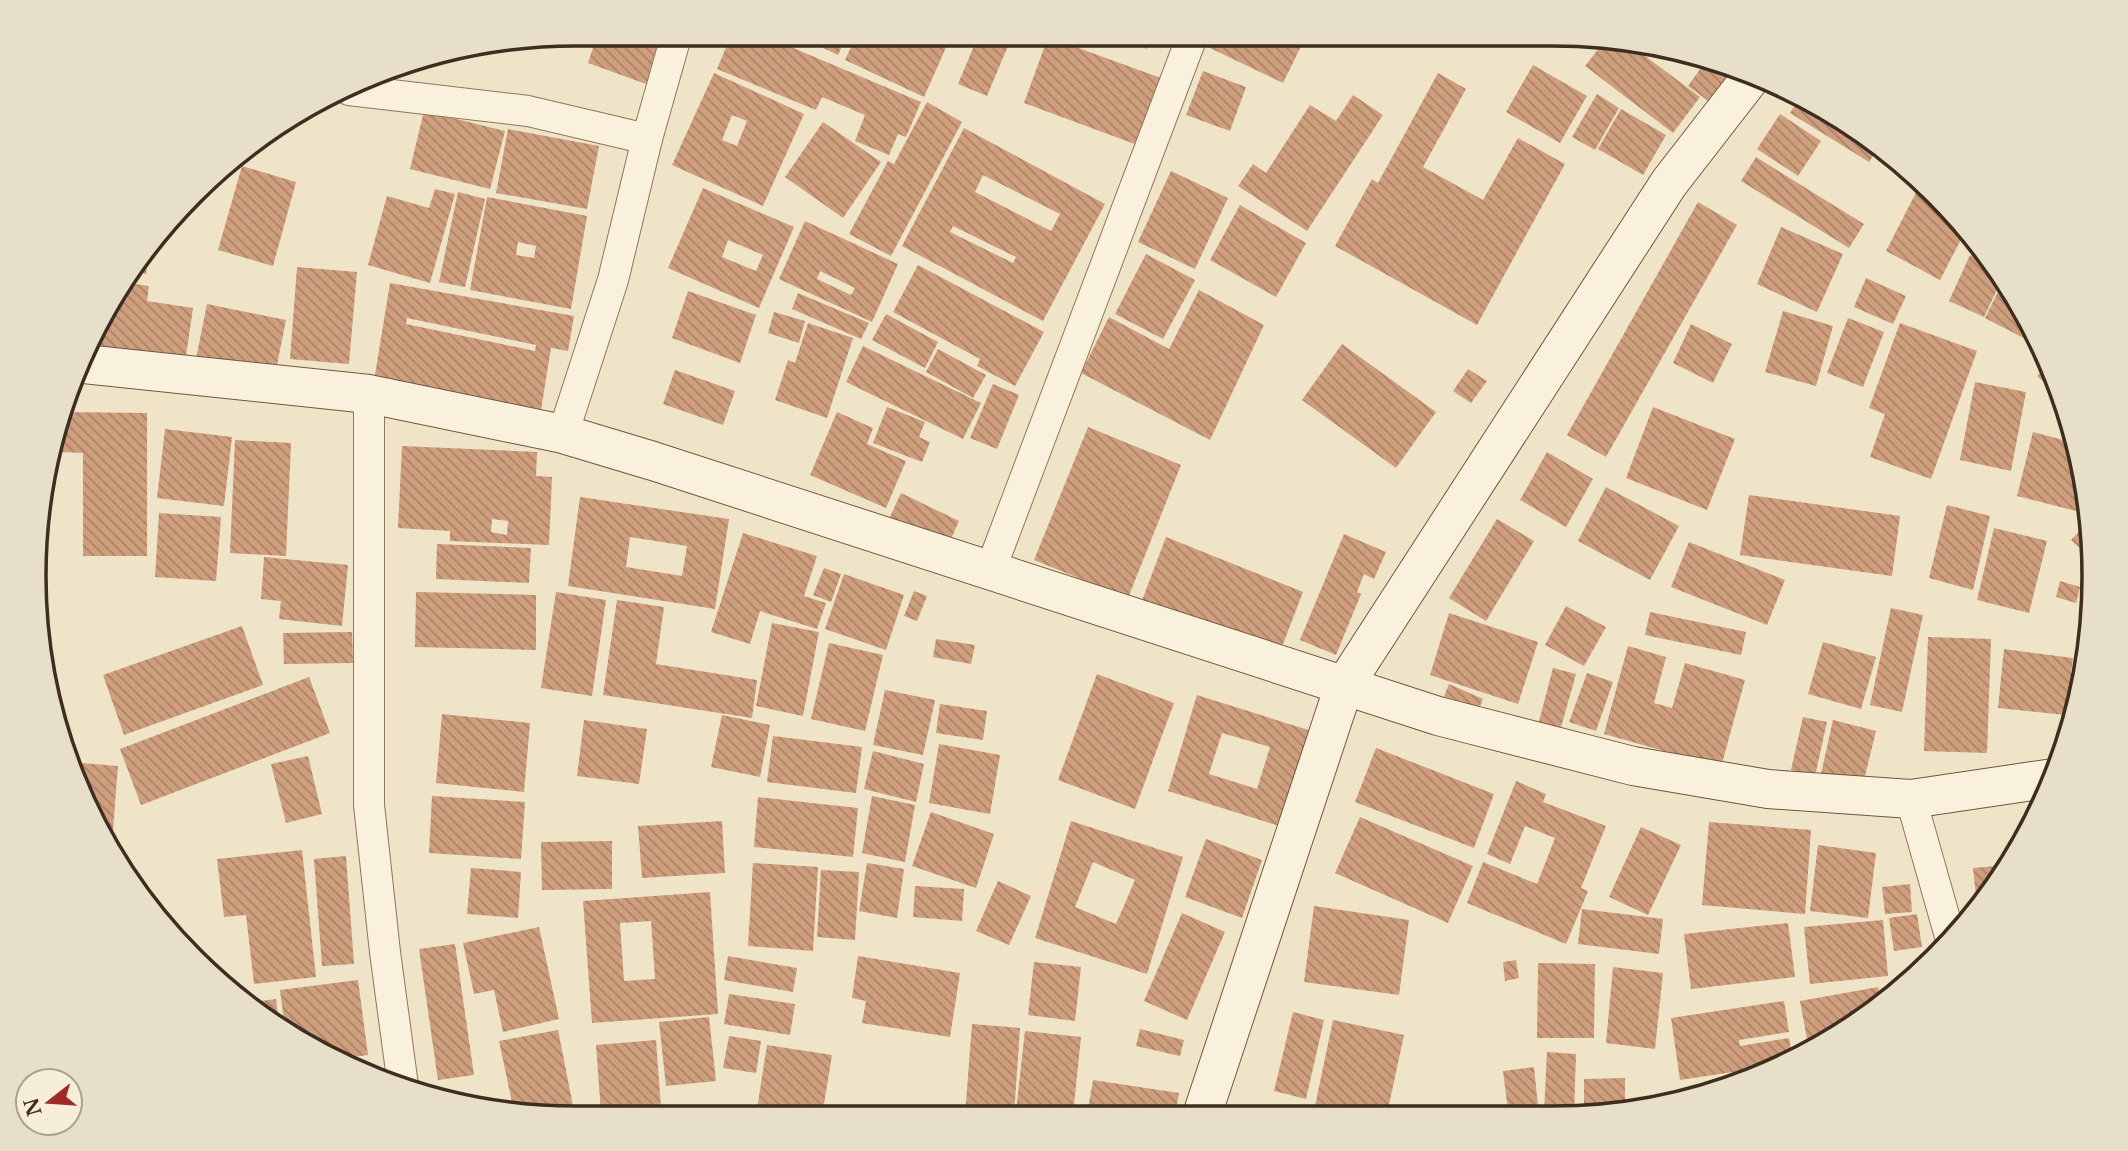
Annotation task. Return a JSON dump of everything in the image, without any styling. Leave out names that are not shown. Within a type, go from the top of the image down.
[{"type":"street","points":[[563,434],[612,280],[673,46]]},
{"type":"street","points":[[990,570],[1188,46]]},
{"type":"street","points":[[1205,1106],[1344,686],[1668,183],[1747,83]]},
{"type":"street","points":[[361,91],[528,111],[647,139]]},
{"type":"street","points":[[90,365],[369,394],[563,434],[1438,716],[1633,766],[1768,789],[1911,799],[2041,780]]},
{"type":"street","points":[[369,394],[369,805],[401,1075]]},
{"type":"street","points":[[1911,799],[1948,928]]},
{"type":"building","points":[[594,46],[659,46],[646,84],[588,63]]},
{"type":"building","points":[[727,46],[789,46],[921,102],[906,137],[898,134],[889,155],[855,141],[865,115],[822,97],[816,110],[717,69]]},
{"type":"building","points":[[819,46],[842,46],[838,55]]},
{"type":"building","points":[[851,46],[947,46],[924,97],[845,60]]},
{"type":"building","points":[[974,46],[1008,46],[987,96],[958,84]]},
{"type":"building","points":[[1045,46],[1073,46],[1161,78],[1140,146],[1024,103]]},
{"type":"building","points":[[1211,46],[1301,46],[1283,83],[1210,48]]},
{"type":"building","points":[[1599,48],[1642,53],[1700,97],[1673,133],[1585,66]]},
{"type":"building","points":[[1533,65],[1587,96],[1560,143],[1506,112]]},
{"type":"building","points":[[1701,67],[1735,78],[1715,106],[1688,86]]},
{"type":"building","points":[[1203,71],[1246,87],[1230,131],[1186,115]]},
{"type":"building","points":[[714,73],[804,114],[763,206],[672,165]],"holes":[[[732,115],[747,121],[737,146],[722,140]]]},
{"type":"building","points":[[1438,73],[1466,89],[1423,167],[1483,200],[1518,138],[1565,164],[1477,325],[1335,246],[1372,179],[1378,183]]},
{"type":"building","points":[[1597,94],[1619,108],[1595,150],[1572,137]]},
{"type":"building","points":[[1353,95],[1383,115],[1307,231],[1238,186],[1253,164],[1266,173],[1310,105],[1336,121]]},
{"type":"building","points":[[927,102],[962,122],[891,256],[849,234],[888,161],[894,164]]},
{"type":"building","points":[[1795,105],[1874,154],[1869,162],[1790,113]]},
{"type":"building","points":[[1621,109],[1666,135],[1643,175],[1598,149]]},
{"type":"building","points":[[424,111],[505,131],[490,189],[410,169]]},
{"type":"building","points":[[1780,114],[1821,141],[1798,176],[1757,149]]},
{"type":"building","points":[[823,122],[881,162],[843,218],[785,177]]},
{"type":"building","points":[[964,128],[1105,204],[1043,321],[902,246]],"holes":[[[983,175],[1060,214],[1051,231],[975,192]],[[953,226],[1016,257],[1013,263],[950,232]]]},
{"type":"building","points":[[508,129],[599,146],[587,209],[496,193]]},
{"type":"building","points":[[1756,157],[1864,224],[1849,248],[1741,181]]},
{"type":"building","points":[[242,166],[296,182],[273,266],[218,250]]},
{"type":"building","points":[[1171,171],[1228,198],[1195,269],[1138,242]]},
{"type":"building","points":[[703,188],[794,227],[759,308],[668,268]],"holes":[[[728,240],[763,255],[756,271],[722,257]]]},
{"type":"building","points":[[435,189],[455,194],[430,283],[368,265],[387,196],[429,208]]},
{"type":"building","points":[[1917,191],[1961,239],[1940,280],[1886,251]]},
{"type":"building","points":[[458,192],[485,199],[465,287],[439,282]]},
{"type":"building","points":[[487,197],[587,216],[571,309],[470,290]],"holes":[[[518,242],[536,246],[534,258],[516,255]]]},
{"type":"building","points":[[1698,202],[1737,225],[1606,457],[1567,435]]},
{"type":"building","points":[[1240,205],[1306,243],[1276,297],[1210,260]]},
{"type":"building","points":[[805,221],[898,264],[872,322],[779,279]],"holes":[[[820,271],[855,288],[851,295],[817,279]]]},
{"type":"building","points":[[1781,227],[1843,254],[1817,312],[1757,284]]},
{"type":"building","points":[[1146,254],[1195,280],[1163,339],[1115,314]]},
{"type":"building","points":[[1970,255],[1977,258],[1998,289],[1984,317],[1949,301]]},
{"type":"building","points":[[918,265],[1044,332],[1015,386],[977,366],[980,359],[893,312]]},
{"type":"building","points":[[297,267],[357,272],[349,364],[290,359]]},
{"type":"building","points":[[1866,278],[1906,296],[1893,324],[1854,307]]},
{"type":"building","points":[[390,283],[574,316],[568,351],[551,348],[541,410],[374,381]],"holes":[[[407,318],[536,345],[535,351],[406,324]]]},
{"type":"building","points":[[133,284],[149,286],[147,301],[193,308],[184,370],[93,357]]},
{"type":"building","points":[[1199,290],[1264,325],[1210,440],[1081,373],[1109,317],[1169,349]]},
{"type":"building","points":[[688,291],[756,315],[740,363],[672,338]]},
{"type":"building","points":[[1999,291],[2027,340],[1985,318]]},
{"type":"building","points":[[798,293],[869,323],[861,339],[792,309]]},
{"type":"building","points":[[207,304],[286,320],[274,380],[195,364]]},
{"type":"building","points":[[1783,311],[1833,326],[1816,386],[1765,372]]},
{"type":"building","points":[[774,312],[805,321],[799,343],[768,333]]},
{"type":"building","points":[[886,314],[938,342],[925,368],[872,340]]},
{"type":"building","points":[[1848,318],[1884,332],[1863,387],[1827,373]]},
{"type":"building","points":[[808,323],[853,338],[827,418],[775,400],[788,360],[795,363]]},
{"type":"building","points":[[1900,323],[1977,351],[1931,479],[1870,457],[1885,414],[1869,408]]},
{"type":"building","points":[[1691,324],[1732,344],[1713,383],[1673,363]]},
{"type":"building","points":[[1342,344],[1436,412],[1396,468],[1302,400]]},
{"type":"building","points":[[863,346],[981,403],[963,439],[846,382]]},
{"type":"building","points":[[938,349],[986,375],[973,398],[926,372]]},
{"type":"building","points":[[1468,369],[1487,381],[1471,403],[1453,391]]},
{"type":"building","points":[[675,370],[735,391],[723,425],[663,404]]},
{"type":"building","points":[[2041,371],[2046,384],[2037,376]]},
{"type":"building","points":[[1975,382],[2026,392],[2011,471],[1960,460]]},
{"type":"building","points":[[993,384],[1019,395],[997,449],[970,438]]},
{"type":"building","points":[[887,407],[925,422],[919,437],[930,442],[922,462],[873,443]]},
{"type":"building","points":[[1653,407],[1735,439],[1707,510],[1626,478]]},
{"type":"building","points":[[72,412],[147,413],[147,556],[83,556],[83,453],[61,452]]},
{"type":"building","points":[[837,412],[873,428],[867,444],[906,461],[886,508],[810,475]]},
{"type":"building","points":[[1088,427],[1181,465],[1128,598],[1034,560]]},
{"type":"building","points":[[165,429],[232,437],[224,506],[157,498]]},
{"type":"building","points":[[2033,432],[2065,440],[2078,504],[2076,511],[2017,496]]},
{"type":"building","points":[[235,440],[291,443],[286,556],[230,553]]},
{"type":"building","points":[[402,446],[537,452],[536,476],[552,477],[549,545],[450,541],[450,531],[398,528]],"holes":[[[492,519],[508,521],[507,535],[491,532]]]},
{"type":"building","points":[[1547,452],[1593,479],[1566,527],[1520,500]]},
{"type":"building","points":[[1606,487],[1679,526],[1650,580],[1578,541]]},
{"type":"building","points":[[901,493],[959,521],[947,548],[888,521]]},
{"type":"building","points":[[1749,495],[1900,516],[1892,576],[1740,555]]},
{"type":"building","points":[[580,497],[729,519],[715,609],[568,586]],"holes":[[[630,537],[687,546],[682,576],[626,567]]]},
{"type":"building","points":[[1947,505],[1990,516],[1973,590],[1929,578]]},
{"type":"building","points":[[159,513],[221,517],[216,581],[155,577]]},
{"type":"building","points":[[1497,519],[1534,541],[1486,621],[1449,598]]},
{"type":"building","points":[[1994,528],[2047,541],[2029,613],[1977,600]]},
{"type":"building","points":[[2080,530],[2081,549],[2071,540]]},
{"type":"building","points":[[743,533],[817,556],[804,596],[826,603],[817,629],[760,611],[750,644],[711,632]]},
{"type":"building","points":[[1344,534],[1386,552],[1374,579],[1364,574],[1357,592],[1361,594],[1336,655],[1300,640]]},
{"type":"building","points":[[1166,537],[1303,592],[1278,657],[1141,603]]},
{"type":"building","points":[[1689,542],[1785,580],[1767,625],[1671,587]]},
{"type":"building","points":[[437,544],[531,548],[529,583],[436,579]]},
{"type":"building","points":[[264,557],[348,565],[342,626],[279,619],[281,601],[261,599]]},
{"type":"building","points":[[824,568],[841,574],[831,602],[813,595]]},
{"type":"building","points":[[844,574],[904,595],[886,650],[825,629]]},
{"type":"building","points":[[2060,581],[2080,587],[2076,603],[2056,597]]},
{"type":"building","points":[[914,591],[927,596],[917,621],[904,616]]},
{"type":"building","points":[[416,592],[536,595],[536,650],[415,647]]},
{"type":"building","points":[[556,592],[606,600],[592,696],[541,688]]},
{"type":"building","points":[[617,600],[664,607],[656,664],[757,680],[752,718],[603,695]]},
{"type":"building","points":[[1566,606],[1606,627],[1584,666],[1545,645]]},
{"type":"building","points":[[1891,608],[1923,615],[1902,712],[1870,705]]},
{"type":"building","points":[[1650,612],[1746,632],[1741,655],[1645,635]]},
{"type":"building","points":[[1449,613],[1538,642],[1518,704],[1430,675]]},
{"type":"building","points":[[772,623],[819,632],[803,716],[756,706]]},
{"type":"building","points":[[242,626],[263,685],[124,735],[103,675]]},
{"type":"building","points":[[352,632],[353,663],[284,664],[283,633]]},
{"type":"building","points":[[1928,637],[1991,639],[1987,753],[1924,751]]},
{"type":"building","points":[[936,639],[975,645],[971,664],[933,657]]},
{"type":"building","points":[[1823,642],[1876,657],[1861,709],[1808,694]]},
{"type":"building","points":[[829,643],[883,655],[865,731],[811,719]]},
{"type":"building","points":[[1628,646],[1666,657],[1654,703],[1672,708],[1685,663],[1745,680],[1721,767],[1604,734]]},
{"type":"building","points":[[2004,649],[2073,658],[2063,715],[1998,708]]},
{"type":"building","points":[[1553,668],[1576,674],[1560,731],[1538,725]]},
{"type":"building","points":[[1587,673],[1613,682],[1596,731],[1569,722]]},
{"type":"building","points":[[1097,674],[1174,703],[1135,809],[1058,780]]},
{"type":"building","points":[[309,677],[330,733],[141,805],[120,749]]},
{"type":"building","points":[[1449,684],[1483,699],[1475,719],[1441,704]]},
{"type":"building","points":[[885,690],[935,700],[923,755],[873,745]]},
{"type":"building","points":[[1197,695],[1321,734],[1292,830],[1168,791]],"holes":[[[1222,733],[1270,747],[1257,789],[1209,774]]]},
{"type":"building","points":[[940,704],[987,711],[983,740],[936,733]]},
{"type":"building","points":[[442,714],[530,723],[524,792],[436,783]]},
{"type":"building","points":[[722,715],[770,725],[760,777],[711,767]]},
{"type":"building","points":[[1803,717],[1827,722],[1815,776],[1791,770]]},
{"type":"building","points":[[584,720],[647,729],[639,784],[577,776]]},
{"type":"building","points":[[1833,720],[1876,731],[1863,784],[1821,774]]},
{"type":"building","points":[[773,736],[862,747],[856,793],[767,782]]},
{"type":"building","points":[[939,744],[1000,755],[990,814],[929,803]]},
{"type":"building","points":[[1376,748],[1494,794],[1474,848],[1355,802]]},
{"type":"building","points":[[873,751],[924,764],[916,802],[864,789]]},
{"type":"building","points":[[308,756],[322,814],[286,823],[271,764]]},
{"type":"building","points":[[80,763],[118,766],[113,833]]},
{"type":"building","points":[[1516,781],[1546,794],[1543,802],[1606,826],[1581,888],[1588,891],[1566,944],[1467,903],[1483,862],[1537,884],[1555,838],[1525,826],[1510,864],[1487,854]]},
{"type":"building","points":[[432,796],[525,802],[521,859],[429,853]]},
{"type":"building","points":[[872,796],[915,805],[905,862],[862,853]]},
{"type":"building","points":[[758,797],[858,808],[853,857],[754,847]]},
{"type":"building","points":[[931,812],[994,834],[976,888],[912,866]]},
{"type":"building","points":[[1360,817],[1473,866],[1448,923],[1335,873]]},
{"type":"building","points":[[722,821],[725,873],[642,878],[638,826]]},
{"type":"building","points":[[1071,821],[1183,857],[1147,974],[1035,938]],"holes":[[[1093,862],[1135,880],[1116,924],[1075,907]]]},
{"type":"building","points":[[1709,822],[1811,830],[1805,914],[1702,905]]},
{"type":"building","points":[[1641,827],[1681,845],[1648,915],[1609,897]]},
{"type":"building","points":[[1206,839],[1262,860],[1242,918],[1185,897]]},
{"type":"building","points":[[612,841],[612,889],[542,890],[541,842]]},
{"type":"building","points":[[1818,845],[1876,853],[1868,918],[1810,911]]},
{"type":"building","points":[[302,850],[316,977],[254,984],[246,915],[224,917],[217,859]]},
{"type":"building","points":[[346,856],[354,964],[322,966],[314,859]]},
{"type":"building","points":[[753,863],[818,867],[813,951],[748,946]]},
{"type":"building","points":[[867,863],[904,869],[897,918],[859,911]]},
{"type":"building","points":[[1995,866],[1976,894],[1973,868]]},
{"type":"building","points":[[471,868],[521,872],[518,918],[467,914]]},
{"type":"building","points":[[821,870],[859,872],[855,940],[817,937]]},
{"type":"building","points":[[998,881],[1031,896],[1009,945],[976,931]]},
{"type":"building","points":[[1910,884],[1912,912],[1885,914],[1882,887]]},
{"type":"building","points":[[915,886],[964,889],[962,921],[913,917]]},
{"type":"building","points":[[710,892],[718,1014],[592,1023],[583,901]],"holes":[[[651,921],[655,979],[624,981],[620,923]]]},
{"type":"building","points":[[1314,906],[1409,920],[1399,995],[1304,982]]},
{"type":"building","points":[[1582,909],[1663,919],[1659,954],[1578,944]]},
{"type":"building","points":[[1182,913],[1225,932],[1187,1020],[1144,1001]]},
{"type":"building","points":[[1917,914],[1922,947],[1894,951],[1889,918]]},
{"type":"building","points":[[1883,920],[1888,976],[1810,984],[1804,927]]},
{"type":"building","points":[[1788,923],[1795,977],[1691,989],[1684,934]]},
{"type":"building","points":[[539,927],[559,1019],[503,1032],[494,990],[474,994],[463,943]]},
{"type":"building","points":[[455,944],[474,1075],[438,1080],[419,949]]},
{"type":"building","points":[[728,956],[797,968],[793,992],[724,980]]},
{"type":"building","points":[[858,956],[960,973],[950,1037],[862,1023],[866,1001],[852,998]]},
{"type":"building","points":[[1516,960],[1519,978],[1505,981],[1503,962]]},
{"type":"building","points":[[1034,962],[1081,967],[1075,1021],[1028,1015]]},
{"type":"building","points":[[1538,963],[1595,964],[1594,1038],[1537,1038]]},
{"type":"building","points":[[1613,967],[1663,973],[1655,1049],[1606,1043]]},
{"type":"building","points":[[358,980],[368,1055],[354,1057],[341,1051],[284,1018],[280,990]]},
{"type":"building","points":[[1878,987],[1879,993],[1847,1016],[1807,1039],[1800,1001]]},
{"type":"building","points":[[729,994],[795,1004],[790,1035],[724,1024]]},
{"type":"building","points":[[276,999],[278,1014],[260,1001]]},
{"type":"building","points":[[1784,1001],[1789,1032],[1739,1040],[1740,1046],[1789,1038],[1791,1049],[1738,1071],[1680,1080],[1671,1018]]},
{"type":"building","points":[[1293,1012],[1324,1020],[1306,1099],[1274,1091]]},
{"type":"building","points":[[709,1017],[716,1081],[666,1086],[659,1022]]},
{"type":"building","points":[[1333,1020],[1404,1035],[1389,1106],[1315,1106]]},
{"type":"building","points":[[972,1024],[1020,1028],[1015,1106],[966,1106]]},
{"type":"building","points":[[1140,1029],[1184,1040],[1180,1056],[1136,1046]]},
{"type":"building","points":[[558,1030],[573,1106],[512,1101],[499,1041]]},
{"type":"building","points":[[1025,1031],[1081,1037],[1074,1106],[1017,1106]]},
{"type":"building","points":[[729,1036],[761,1041],[756,1073],[723,1068]]},
{"type":"building","points":[[656,1040],[661,1106],[600,1106],[596,1045]]},
{"type":"building","points":[[767,1045],[832,1055],[824,1106],[758,1106]]},
{"type":"building","points":[[1547,1052],[1576,1054],[1574,1105],[1544,1106]]},
{"type":"building","points":[[1534,1067],[1538,1106],[1507,1106],[1503,1071]]},
{"type":"building","points":[[1625,1078],[1625,1100],[1584,1104],[1584,1079]]},
{"type":"building","points":[[1093,1080],[1179,1093],[1177,1106],[1089,1106]]}]
